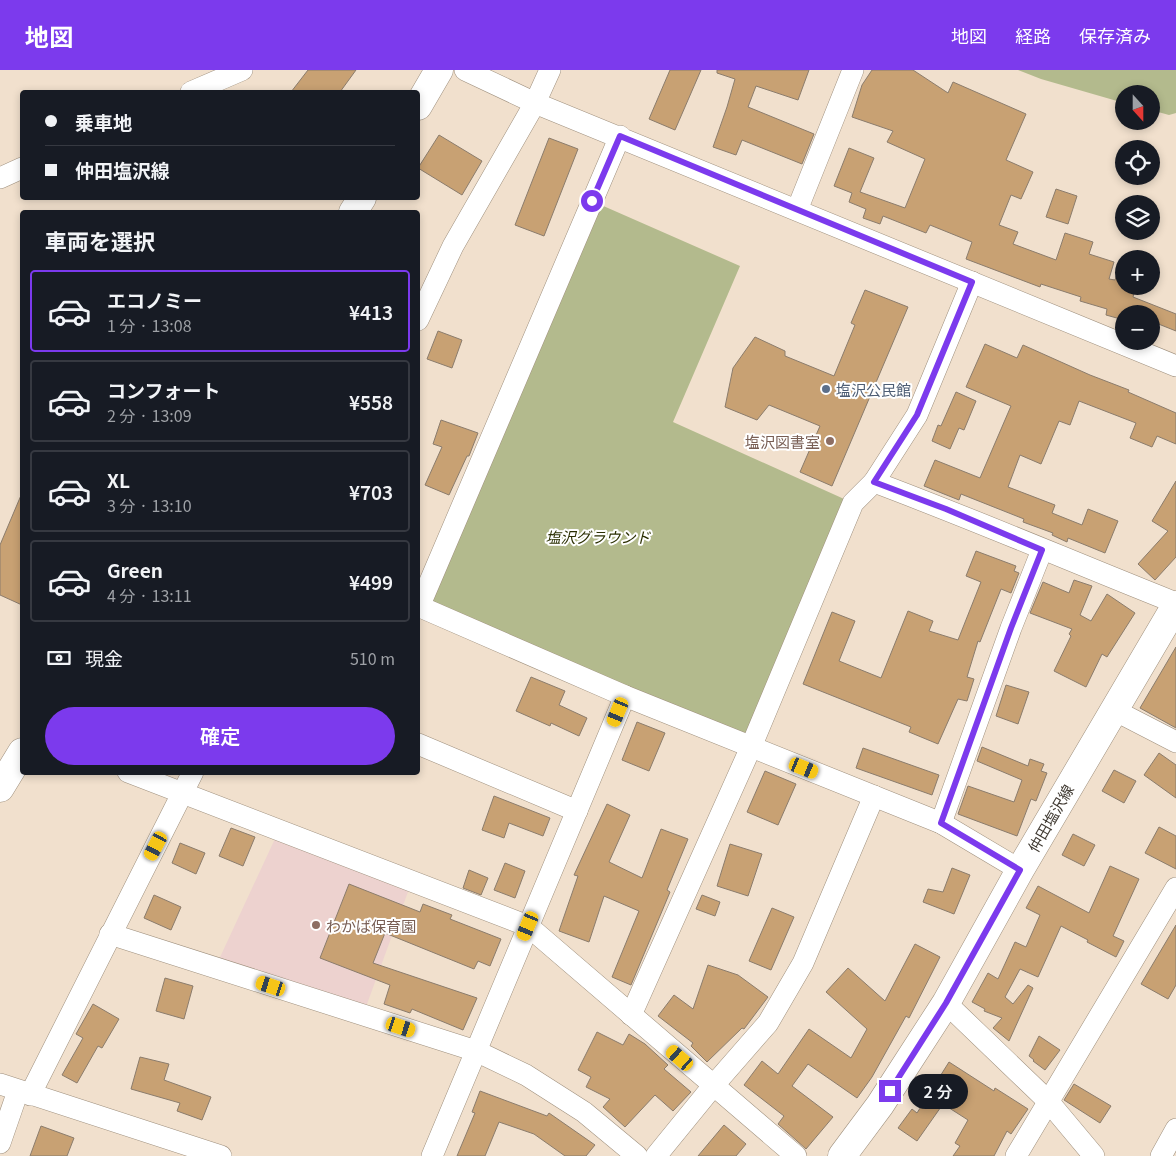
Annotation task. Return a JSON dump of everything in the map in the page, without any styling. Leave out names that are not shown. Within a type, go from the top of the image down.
[{"type":"main road","points":[[420,103],[439,70]]},
{"type":"main road","name":"仲田塩沢線","points":[[842,1156],[880,1106],[946,1003],[1020,870],[1176,604]]},
{"type":"main road","points":[[0,788],[20,755]]},
{"type":"street","points":[[465,70],[535,103],[620,136],[1176,366]]},
{"type":"street","points":[[420,316],[453,246],[535,103],[550,70]]},
{"type":"street","points":[[797,210],[853,70]]},
{"type":"street","points":[[195,90],[235,71]]},
{"type":"street","points":[[420,601],[620,136]]},
{"type":"street","points":[[0,178],[20,169]]},
{"type":"street","points":[[631,1015],[751,747],[853,503],[874,482],[917,415],[972,282]]},
{"type":"street","points":[[874,482],[946,509],[1176,604]]},
{"type":"street","points":[[941,823],[1011,628],[1042,550]]},
{"type":"street","points":[[420,607],[625,696],[941,823],[1020,870]]},
{"type":"street","points":[[432,1156],[625,696]]},
{"type":"street","points":[[1114,710],[1176,742]]},
{"type":"street","points":[[420,745],[577,811]]},
{"type":"street","points":[[136,775],[528,926],[712,1086],[796,1156]]},
{"type":"street","points":[[0,1143],[16,1090],[110,934],[192,775]]},
{"type":"street","points":[[656,1156],[712,1086],[768,1023],[803,963],[874,796]]},
{"type":"street","points":[[1016,1156],[1176,888]]},
{"type":"street","points":[[110,934],[476,1051],[526,1075],[584,1112],[637,1156]]},
{"type":"street","points":[[946,1003],[1048,1101],[1094,1156]]},
{"type":"street","points":[[16,1090],[221,1156]]},
{"type":"street","points":[[1161,1156],[1176,1129]]},
{"type":"shaded area","name":"わかば保育園","points":[[279,830],[412,881],[363,1015],[215,968]]},
{"type":"green space","points":[[1018,70],[1176,70],[1176,113],[1169,115],[1160,112],[1160,85],[1115,85],[1115,100],[1041,79]]},
{"type":"green space","name":"塩沢グラウンド","points":[[592,201],[740,266],[673,422],[853,503],[751,747],[420,607]]},
{"type":"building","points":[[308,70],[356,70],[341,90],[293,90]]},
{"type":"building","points":[[670,70],[701,70],[675,130],[649,119]]},
{"type":"building","points":[[717,70],[809,70],[798,100],[756,86],[748,107],[814,134],[802,164],[742,140],[736,155],[713,147],[735,79],[717,73]]},
{"type":"building","points":[[872,70],[913,70],[948,93],[953,82],[1026,114],[1006,160],[1033,172],[1021,199],[1011,195],[999,225],[1018,232],[1013,244],[1056,260],[1065,233],[1093,242],[1089,254],[1114,262],[1109,279],[1115,280],[1115,295],[1134,295],[1133,297],[1153,305],[1115,305],[1115,318],[1106,315],[1107,309],[1080,301],[1081,297],[1041,284],[1040,287],[966,259],[972,242],[930,225],[926,233],[883,216],[880,224],[863,218],[866,209],[849,202],[852,193],[834,186],[849,148],[874,158],[860,192],[905,208],[925,159],[887,142],[893,131],[852,117],[862,85]]},
{"type":"building","points":[[439,135],[482,161],[462,195],[420,169],[420,165]]},
{"type":"building","points":[[549,138],[578,149],[544,236],[515,225]]},
{"type":"building","points":[[1056,189],[1077,196],[1068,224],[1046,217]]},
{"type":"building","name":"塩沢公民館","points":[[865,290],[908,307],[832,486],[800,472],[820,426],[769,405],[757,420],[725,407],[733,368],[755,337],[785,351],[785,356],[834,376],[855,325],[851,323]]},
{"type":"building","points":[[1160,308],[1176,314],[1176,331],[1160,325]]},
{"type":"building","points":[[438,331],[462,340],[452,368],[427,359]]},
{"type":"building","points":[[985,344],[1017,358],[1023,345],[1129,390],[1128,392],[1176,413],[1176,444],[1157,436],[1152,447],[1130,438],[1136,423],[1079,401],[1070,425],[1059,421],[1041,464],[1020,455],[1008,487],[1055,505],[1052,513],[1082,525],[1088,509],[1118,521],[1105,553],[1068,538],[1067,542],[1052,535],[1053,533],[1023,522],[1024,519],[961,494],[959,500],[924,486],[935,460],[980,478],[1011,406],[966,387]]},
{"type":"building","points":[[956,392],[976,401],[964,430],[959,428],[950,449],[932,441],[938,425],[941,426]]},
{"type":"building","points":[[441,420],[478,433],[469,456],[467,456],[449,495],[425,485],[442,447],[433,444]]},
{"type":"building","points":[[1176,481],[1176,557],[1155,580],[1138,564],[1168,531],[1152,521]]},
{"type":"building","points":[[20,498],[20,604],[0,595],[0,545]]},
{"type":"building","points":[[976,551],[1016,566],[1014,571],[1019,573],[1011,593],[1001,589],[980,642],[978,641],[967,677],[974,679],[967,701],[958,699],[938,744],[909,732],[911,727],[803,684],[832,612],[855,621],[839,661],[881,678],[908,611],[933,621],[929,631],[958,640],[981,582],[966,576]]},
{"type":"building","points":[[1074,580],[1092,586],[1080,615],[1091,621],[1107,594],[1135,613],[1107,657],[1102,654],[1086,687],[1054,671],[1071,636],[1069,634],[1072,629],[1030,613],[1043,582],[1069,593]]},
{"type":"building","points":[[1176,647],[1176,728],[1140,708]]},
{"type":"building","points":[[531,677],[565,691],[559,705],[587,718],[579,736],[551,723],[550,726],[516,711]]},
{"type":"building","points":[[1006,685],[1029,692],[1018,724],[996,716]]},
{"type":"building","points":[[637,722],[665,733],[649,771],[622,760]]},
{"type":"building","points":[[982,747],[1028,766],[1030,759],[1044,764],[1041,771],[1047,773],[1036,801],[1031,799],[1017,836],[958,814],[968,786],[1014,802],[1022,780],[977,761]]},
{"type":"building","points":[[863,748],[939,775],[932,795],[856,768]]},
{"type":"building","points":[[1159,753],[1176,765],[1176,798],[1144,775]]},
{"type":"building","points":[[1114,770],[1136,781],[1124,803],[1102,791]]},
{"type":"building","points":[[765,771],[796,784],[778,825],[747,812]]},
{"type":"building","points":[[494,796],[550,818],[543,836],[509,823],[504,838],[482,830]]},
{"type":"building","points":[[607,804],[630,815],[609,862],[642,878],[661,829],[688,839],[667,890],[670,892],[631,985],[612,977],[639,911],[604,896],[589,942],[559,931],[578,876],[574,875]]},
{"type":"building","points":[[1159,827],[1176,836],[1176,869],[1145,853]]},
{"type":"building","points":[[231,828],[255,837],[243,866],[219,856]]},
{"type":"building","points":[[1073,834],[1095,845],[1084,866],[1062,855]]},
{"type":"building","points":[[180,843],[205,853],[196,874],[172,863]]},
{"type":"building","points":[[730,844],[762,854],[748,896],[717,886]]},
{"type":"building","points":[[505,863],[525,871],[515,898],[494,890]]},
{"type":"building","points":[[1110,866],[1139,879],[1113,936],[1124,941],[1116,957],[1061,926],[1038,977],[1020,969],[1005,997],[1013,1004],[1028,985],[1033,988],[1009,1041],[993,1028],[1002,1018],[984,1011],[985,1009],[972,1002],[988,973],[998,979],[1015,942],[1026,947],[1040,915],[1026,908],[1038,886],[1089,913]]},
{"type":"building","points":[[952,868],[970,875],[954,914],[923,902],[928,889],[943,892]]},
{"type":"building","points":[[469,870],[488,878],[481,895],[463,888]]},
{"type":"building","points":[[349,884],[420,912],[423,904],[452,915],[450,919],[501,939],[490,966],[478,961],[474,969],[385,933],[373,963],[477,998],[463,1030],[412,1009],[410,1013],[384,1004],[390,985],[320,958]]},
{"type":"building","points":[[154,895],[181,907],[171,930],[144,918]]},
{"type":"building","points":[[702,895],[720,902],[715,916],[696,909]]},
{"type":"building","points":[[772,908],[794,917],[771,970],[749,961]]},
{"type":"building","points":[[1176,925],[1176,985],[1168,999],[1141,984]]},
{"type":"building","points":[[915,944],[940,957],[909,1018],[906,1016],[872,1077],[857,1098],[808,1064],[792,1086],[833,1117],[806,1149],[778,1124],[784,1116],[744,1085],[762,1061],[778,1074],[809,1029],[851,1058],[867,1029],[826,992],[848,968],[885,1001]]},
{"type":"building","points":[[708,965],[738,975],[768,997],[744,1029],[742,1028],[707,1062],[691,1046],[693,1043],[658,1016],[674,995],[693,1009]]},
{"type":"building","points":[[165,978],[193,986],[184,1019],[156,1011]]},
{"type":"building","points":[[93,1004],[119,1019],[102,1048],[98,1046],[77,1083],[62,1075],[83,1038],[76,1034]]},
{"type":"building","points":[[597,1032],[623,1045],[629,1034],[645,1044],[668,1065],[664,1069],[691,1092],[673,1111],[655,1095],[625,1127],[603,1107],[610,1099],[586,1087],[591,1077],[578,1070]]},
{"type":"building","points":[[1039,1036],[1060,1050],[1045,1070],[1029,1056]]},
{"type":"building","points":[[140,1057],[169,1064],[164,1080],[211,1097],[202,1120],[177,1111],[180,1103],[131,1089]]},
{"type":"building","points":[[949,1062],[994,1091],[995,1088],[1028,1109],[1011,1134],[1007,1131],[994,1156],[953,1156],[960,1146],[955,1143],[968,1120],[943,1104],[917,1141],[898,1128],[912,1109],[917,1113]]},
{"type":"building","points":[[1074,1084],[1111,1106],[1100,1123],[1064,1100]]},
{"type":"building","points":[[480,1091],[547,1116],[549,1113],[595,1145],[586,1156],[565,1156],[534,1134],[499,1122],[485,1156],[457,1156],[475,1113],[472,1112]]},
{"type":"building","points":[[724,1125],[746,1144],[736,1156],[698,1156]]},
{"type":"building","points":[[41,1126],[74,1138],[67,1156],[30,1156]]},
{"type":"place","name":"塩沢公民館","points":[[826,389]]},
{"type":"place","name":"塩沢図書室","points":[[830,441]]},
{"type":"place","name":"わかば保育園","points":[[316,925]]},
{"type":"route","points":[[592,201],[620,136],[972,282],[917,415],[874,482],[946,509],[1042,550],[1011,628],[941,823],[1020,870],[946,1003],[890,1091]]}]
